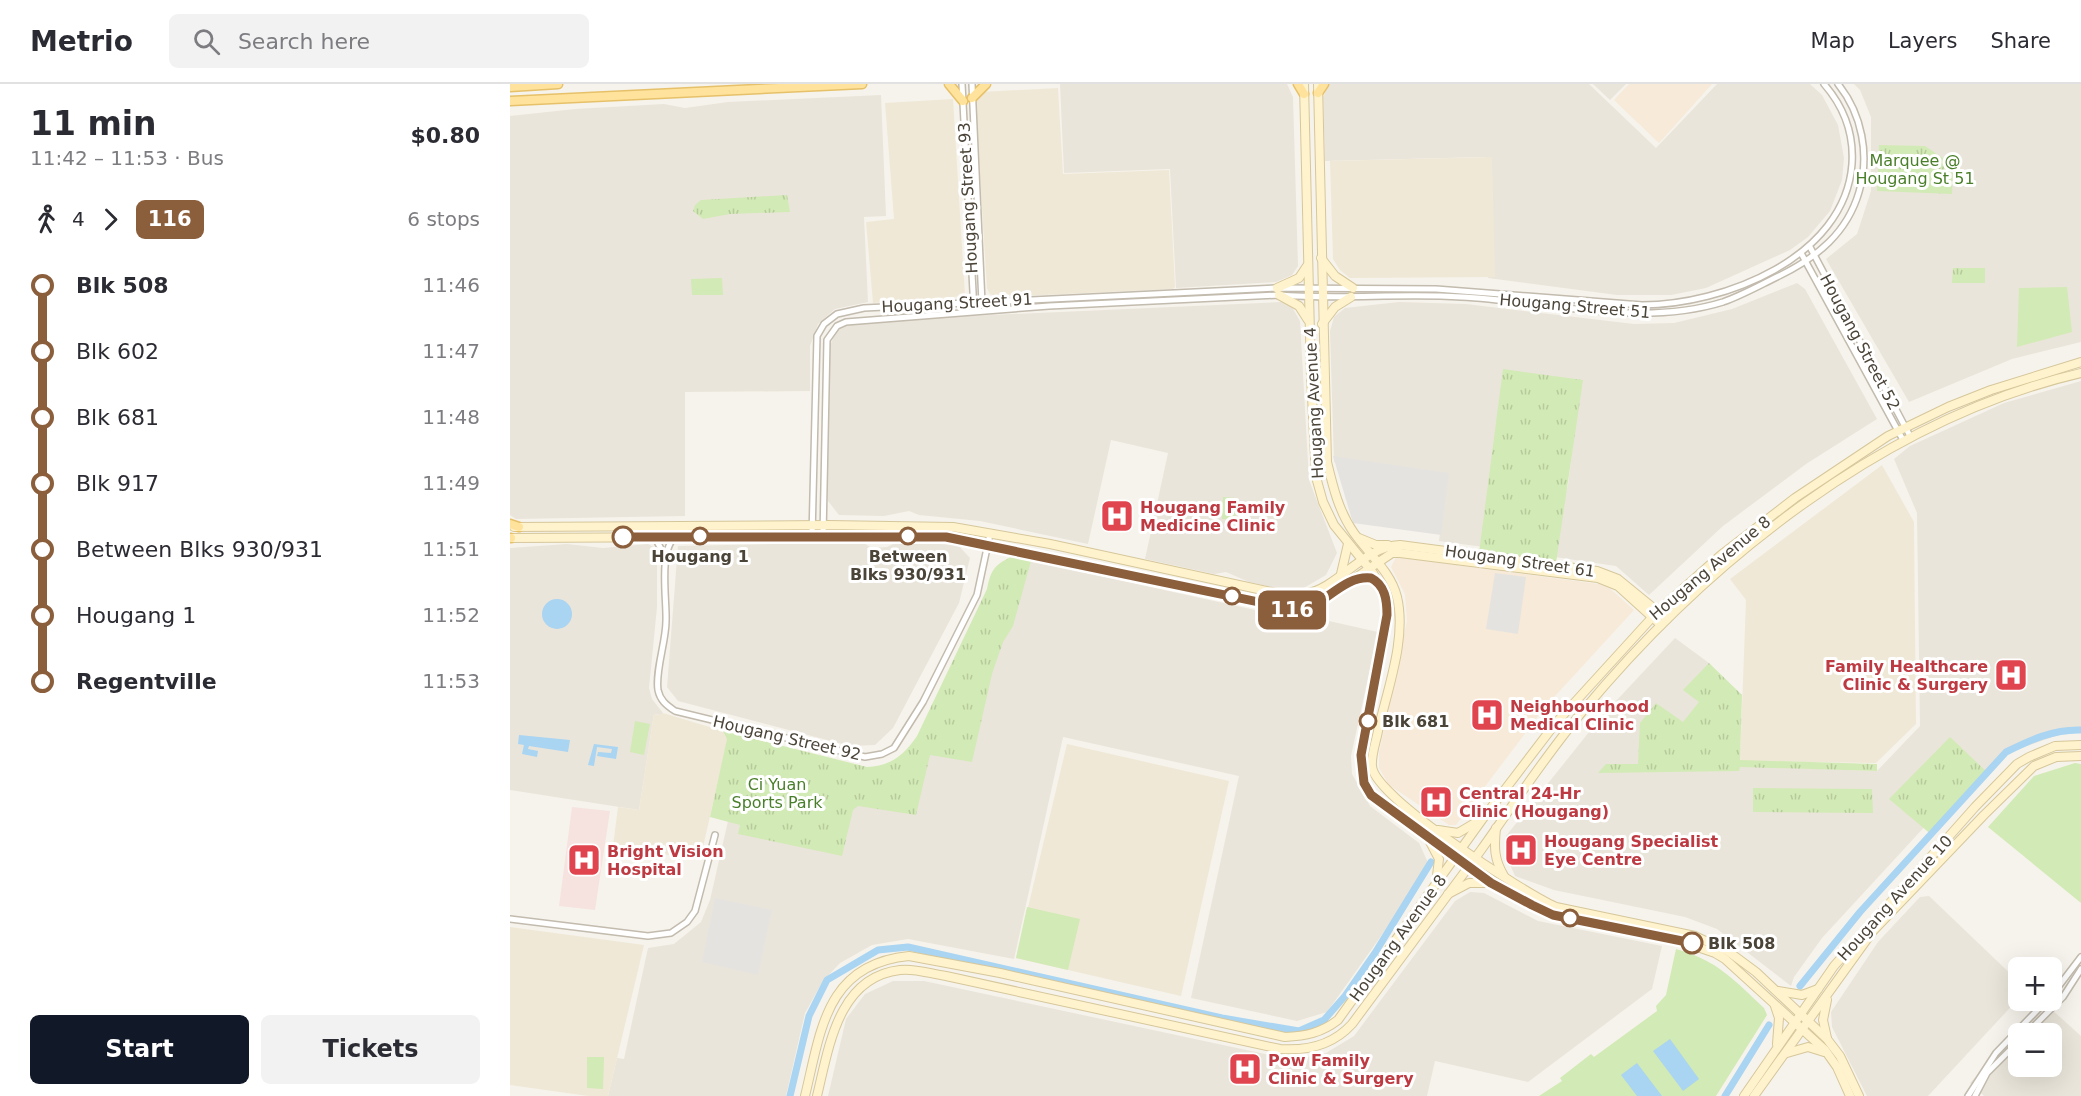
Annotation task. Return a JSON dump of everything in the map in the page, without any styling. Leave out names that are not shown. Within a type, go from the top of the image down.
[{"type":"main road","points":[[510,87],[558,84]]},
{"type":"main road","points":[[510,101],[862,84]]},
{"type":"main road","points":[[948,84],[963,101]]},
{"type":"main road","points":[[972,98],[986,84]]},
{"type":"main road","points":[[1298,84],[1304,94]]},
{"type":"main road","points":[[1318,88],[1323,84]]},
{"type":"street","name":"Hougang Street 93","points":[[962,84],[974,312]]},
{"type":"street","name":"Hougang Street 93","points":[[972,84],[982,310]]},
{"type":"street","name":"Hougang Avenue 4","points":[[1304,84],[1316,477],[1323,502],[1334,525],[1347,544],[1369,568],[1387,599],[1387,624],[1361,755],[1361,770],[1371,795],[1491,883],[1553,915],[1708,941],[1743,961],[1827,1039],[1839,1056],[1859,1096]]},
{"type":"street","name":"Hougang Street 51","points":[[1309,287],[1436,289],[1663,305],[1706,298],[1737,286],[1810,247],[1835,217],[1851,181],[1852,147],[1847,122],[1824,84]]},
{"type":"street","name":"Hougang Street 51","points":[[1309,297],[1465,297],[1662,313],[1729,300],[1806,263],[1815,257],[1842,225],[1860,188],[1862,135],[1851,104],[1838,84]]},
{"type":"street","name":"Hougang Avenue 4","points":[[1318,88],[1320,257],[1327,462],[1343,515],[1388,576],[1397,596],[1399,633],[1372,768],[1380,786],[1507,880],[1556,908],[1692,943],[1715,953],[1828,1054],[1850,1096]]},
{"type":"street","name":"Hougang Street 52","points":[[1810,247],[1906,438]]},
{"type":"street","name":"Hougang Street 52","points":[[1801,253],[1901,428]]},
{"type":"street","points":[[1320,257],[1335,276],[1353,288]]},
{"type":"street","points":[[1308,265],[1299,278],[1278,291],[1299,306],[1310,324]]},
{"type":"street","name":"Hougang Street 91","points":[[823,536],[827,340],[837,326],[846,322],[982,310],[1278,291],[1309,287]]},
{"type":"street","name":"Hougang Street 91","points":[[812,537],[816,349],[819,331],[830,319],[849,309],[973,301],[1278,291],[1309,297]]},
{"type":"street","points":[[1322,324],[1335,307],[1351,297]]},
{"type":"street","points":[[925,304],[926,315]]},
{"type":"street","name":"Hougang Avenue 8","points":[[805,1096],[830,1005],[856,975],[875,964],[909,956],[1285,1037],[1318,1032],[1338,1020],[1484,817],[1572,703],[1655,614],[1721,555],[1795,498],[1901,428],[2022,379],[2081,362]]},
{"type":"street","name":"Hougang Avenue 8","points":[[818,1096],[842,1009],[852,995],[880,974],[910,970],[1280,1049],[1306,1049],[1334,1040],[1352,1024],[1580,713],[1661,625],[1728,563],[1834,483],[1906,438],[1984,402],[2081,373]]},
{"type":"street","points":[[513,526],[932,526],[990,534],[1281,594],[1306,594],[1370,554],[1390,549]]},
{"type":"street","name":"Hougang Street 92","points":[[676,536],[669,543],[665,557],[666,622],[657,687],[664,704],[675,711],[708,720],[855,756],[873,756],[888,752],[900,742],[923,702],[977,595],[990,534]]},
{"type":"street","name":"Hougang Street 92","points":[[653,536],[665,557]]},
{"type":"street","points":[[510,538],[946,537],[1302,611],[1313,607],[1377,563],[1390,549]]},
{"type":"street","name":"Hougang Street 61","points":[[1357,537],[1390,549],[1597,571],[1618,579],[1655,614],[1661,625]]},
{"type":"street","points":[[1341,574],[1347,544]]},
{"type":"street","points":[[1388,576],[1390,549]]},
{"type":"street","points":[[1354,579],[1371,578],[1378,581]]},
{"type":"street","name":"Hougang Street 61","points":[[1655,614],[1667,619]]},
{"type":"street","name":"Hougang Avenue 10","points":[[1744,1096],[1818,989],[1868,926],[2017,764],[2055,746],[2081,746]]},
{"type":"street","name":"Hougang Avenue 10","points":[[1754,1096],[1873,931],[2024,773],[2056,757],[2081,756]]},
{"type":"street","points":[[1437,830],[1458,832],[1484,817]]},
{"type":"street","points":[[1497,825],[1494,847],[1496,862],[1507,880]]},
{"type":"street","points":[[510,919],[619,933],[658,936],[671,933],[687,922],[695,911],[715,835]]},
{"type":"street","points":[[1427,838],[1439,860],[1435,888]]},
{"type":"street","points":[[1446,895],[1470,883],[1491,883]]},
{"type":"street","points":[[2062,982],[2081,957]]},
{"type":"street","points":[[2037,1023],[2063,997],[2081,969]]},
{"type":"street","points":[[1043,998],[1046,984]]},
{"type":"street","points":[[1774,989],[1790,995],[1806,994],[1818,989]]},
{"type":"street","points":[[1827,1039],[1823,1020],[1828,995]]},
{"type":"street","points":[[1774,1004],[1779,1018],[1777,1048]]},
{"type":"street","points":[[1136,1018],[1138,1006]]},
{"type":"street","points":[[1968,1096],[1996,1053],[2036,1011]]},
{"type":"street","points":[[1785,1054],[1808,1047],[1828,1054]]},
{"type":"street","points":[[1975,1096],[1988,1074],[2008,1053]]},
{"type":"shaded area","points":[[1060,84],[1287,84],[1293,97],[1298,266],[1292,275],[1276,282],[1176,288],[1170,169],[1064,173]]},
{"type":"shaded area","points":[[1329,84],[1589,84],[1656,148],[1717,84],[1810,84],[1822,95],[1838,125],[1844,158],[1842,180],[1830,211],[1808,237],[1790,250],[1706,288],[1671,295],[1617,295],[1488,278],[1485,157],[1325,161],[1323,97]]},
{"type":"shaded area","points":[[1593,84],[1626,84],[1610,100]]},
{"type":"shaded area","points":[[1629,84],[1712,84],[1659,143],[1614,100]]},
{"type":"shaded area","points":[[1854,84],[2081,84],[2081,342],[2012,359],[1909,402],[1826,259],[1857,234],[1871,191],[1871,117],[1860,90]]},
{"type":"shaded area","points":[[1058,88],[1063,174],[1169,170],[1175,287],[1173,289],[997,297],[990,294],[987,288],[975,97],[980,92]]},
{"type":"shaded area","points":[[881,95],[886,216],[864,217],[868,302],[835,309],[818,324],[810,346],[810,391],[685,392],[685,516],[516,519],[510,515],[510,116],[575,109],[664,104],[685,108],[728,102]]},
{"type":"shaded area","points":[[953,99],[965,296],[873,303],[866,222],[894,219],[885,103]]},
{"type":"shaded area","points":[[1492,157],[1495,277],[1350,278],[1340,270],[1333,259],[1330,161]]},
{"type":"shaded area","points":[[1797,283],[1805,289],[1877,419],[1806,464],[1723,526],[1649,595],[1616,566],[1548,556],[1568,485],[1580,386],[1491,548],[1439,541],[1447,477],[1334,462],[1330,331],[1334,317],[1345,308],[1399,302],[1466,304],[1634,324],[1674,323],[1732,309]]},
{"type":"shaded area","points":[[1281,302],[1292,307],[1300,321],[1309,480],[1337,553],[1326,575],[1302,589],[1288,591],[1249,582],[1226,572],[1214,574],[1145,559],[1168,453],[1111,440],[1088,544],[980,521],[919,515],[909,511],[884,516],[839,515],[828,501],[827,353],[836,331],[858,321]]},
{"type":"shaded area","points":[[2081,381],[2081,731],[2070,731],[2010,752],[1989,774],[1928,823],[1822,938],[1794,977],[1791,986],[1717,929],[1685,917],[1554,890],[1515,876],[1506,855],[1506,836],[1601,717],[1675,638],[1709,663],[1737,698],[1733,766],[1877,771],[1920,726],[1917,513],[1894,459],[1910,446],[2004,403]]},
{"type":"shaded area","points":[[1333,456],[1449,473],[1441,535],[1353,523]]},
{"type":"shaded area","points":[[1882,465],[1914,522],[1916,724],[1876,763],[1740,761],[1746,600],[1730,579]]},
{"type":"shaded area","points":[[862,542],[872,548],[887,547],[897,542],[958,545],[970,558],[959,603],[893,728],[875,745],[850,746],[678,701],[667,687],[678,546]]},
{"type":"shaded area","points":[[567,544],[603,548],[648,544],[657,549],[657,607],[649,688],[652,699],[663,713],[654,714],[639,810],[510,790],[510,548]]},
{"type":"shaded area","points":[[1396,557],[1606,585],[1634,610],[1545,707],[1456,825],[1449,825],[1389,785],[1379,768],[1379,753],[1407,621],[1405,594],[1391,567]]},
{"type":"shaded area","points":[[1028,560],[1287,617],[1321,609],[1329,621],[1378,632],[1351,756],[1352,774],[1370,806],[1419,843],[1430,867],[1327,1012],[1297,1021],[1191,998],[1239,776],[1063,737],[1014,959],[908,939],[872,945],[840,963],[823,981],[805,1013],[786,1096],[608,1096],[617,1058],[624,1059],[648,948],[674,944],[701,922],[710,900],[728,821],[910,781]]},
{"type":"shaded area","points":[[1495,573],[1526,577],[1518,634],[1486,629]]},
{"type":"shaded area","points":[[663,713],[723,731],[728,738],[700,860],[613,846],[618,807],[639,810],[654,714]]},
{"type":"shaded area","points":[[1067,744],[1229,781],[1181,996],[1016,958]]},
{"type":"shaded area","name":"Bright Vision Hospital","points":[[572,807],[610,811],[595,910],[559,906]]},
{"type":"shaded area","points":[[1470,892],[1484,893],[1538,921],[1662,946],[1652,989],[1528,1082],[1435,1061],[1427,1096],[828,1096],[846,1019],[865,994],[893,981],[924,981],[1293,1060],[1326,1053],[1354,1036],[1455,901]]},
{"type":"shaded area","points":[[1929,896],[2008,971],[2008,1010],[1928,1096],[1867,1096],[1832,1027],[1831,1012],[1878,942],[1920,897]]},
{"type":"shaded area","points":[[715,898],[772,910],[758,975],[702,962]]},
{"type":"shaded area","points":[[510,927],[644,945],[608,1096],[588,1096],[510,1085]]},
{"type":"shaded area","points":[[2037,1011],[2053,1011],[2081,1036],[2081,1096],[1984,1096],[1970,1083],[2008,1042],[2008,1077],[2062,1077],[2062,1023],[2026,1023]]},
{"type":"green space","name":"Marquee @ Hougang St 51","points":[[1879,145],[1925,146],[1953,165],[1952,194],[1877,191]]},
{"type":"green space","points":[[787,195],[790,212],[730,214],[703,219],[693,211],[695,205],[701,200]]},
{"type":"green space","points":[[1953,268],[1985,268],[1985,283],[1952,283]]},
{"type":"green space","points":[[722,278],[723,295],[692,295],[691,279]]},
{"type":"green space","points":[[2067,287],[2072,332],[2017,347],[2019,288]]},
{"type":"green space","points":[[1503,369],[1583,380],[1556,563],[1479,553]]},
{"type":"green space","points":[[1223,497],[1237,498],[1235,520],[1222,519]]},
{"type":"green space","name":"Ci Yuan Sports Park","points":[[1011,557],[1031,561],[1013,626],[1003,642],[992,674],[972,762],[930,755],[916,815],[858,806],[853,810],[842,856],[738,834],[740,825],[710,817],[727,739],[723,731],[867,767],[890,762],[902,754],[917,736],[987,589],[992,573],[997,566]]},
{"type":"green space","points":[[1709,663],[1742,695],[1740,760],[1877,764],[1877,771],[1740,767],[1739,771],[1598,773],[1606,764],[1638,764],[1640,723],[1656,703],[1683,722],[1699,702],[1683,690]]},
{"type":"green space","points":[[635,721],[650,724],[644,755],[630,752]]},
{"type":"green space","points":[[1950,737],[1989,774],[1933,836],[1889,799]]},
{"type":"green space","points":[[2075,763],[2081,764],[2081,903],[1988,827],[2034,776]]},
{"type":"green space","points":[[1753,788],[1872,789],[1873,813],[1753,812]]},
{"type":"green space","points":[[1027,907],[1080,919],[1068,970],[1016,958]]},
{"type":"green space","points":[[1676,949],[1703,959],[1724,972],[1764,1008],[1767,1015],[1716,1096],[1539,1096],[1562,1081],[1560,1078],[1591,1054],[1594,1057],[1657,1011],[1656,1006],[1666,995]]},
{"type":"green space","points":[[587,1057],[604,1057],[603,1089],[587,1088]]},
{"type":"water","points":[[557,599],[568,603],[572,614],[568,625],[557,629],[546,625],[542,614],[546,603]]},
{"type":"water","points":[[519,735],[570,740],[568,752],[529,746],[528,749],[538,751],[537,757],[522,754],[524,745],[518,744]]},
{"type":"water","points":[[594,744],[618,747],[616,759],[597,756],[598,752],[611,753],[612,749],[597,747],[594,766],[588,765]]},
{"type":"water","points":[[1670,1039],[1699,1079],[1683,1091],[1653,1051]]},
{"type":"water","points":[[1637,1063],[1662,1096],[1637,1096],[1621,1075]]},
{"type":"waterway","points":[[1800,986],[1860,912],[2006,752],[2052,733],[2081,730]]},
{"type":"waterway","points":[[790,1096],[809,1016],[827,980],[878,950],[908,947],[1222,1018],[1299,1031],[1324,1020],[1345,996],[1375,953],[1431,862]]},
{"type":"waterway","points":[[1725,1096],[1769,1025]]},
{"type":"bus line","name":"116","points":[[623,537],[922,536],[960,538],[1082,566],[1302,611],[1313,607],[1354,579],[1371,578],[1378,581],[1387,599],[1387,624],[1361,755],[1364,783],[1371,795],[1491,883],[1553,915],[1692,943]]},
{"type":"place","name":"Hougang Family Medicine Clinic","points":[[1117,516]]},
{"type":"place","name":"Hougang 1","points":[[700,536]]},
{"type":"place","name":"Between Blks 930/931","points":[[908,536]]},
{"type":"place","name":"Family Healthcare Clinic & Surgery","points":[[2011,675]]},
{"type":"place","name":"Neighbourhood Medical Clinic","points":[[1487,715]]},
{"type":"place","name":"Blk 681","points":[[1368,721]]},
{"type":"place","name":"Central 24-Hr Clinic (Hougang)","points":[[1436,802]]},
{"type":"place","name":"Hougang Specialist Eye Centre","points":[[1521,850]]},
{"type":"place","name":"Bright Vision Hospital","points":[[584,860]]},
{"type":"place","name":"Blk 508","points":[[1692,943]]},
{"type":"place","name":"Pow Family Clinic & Surgery","points":[[1245,1069]]}]
